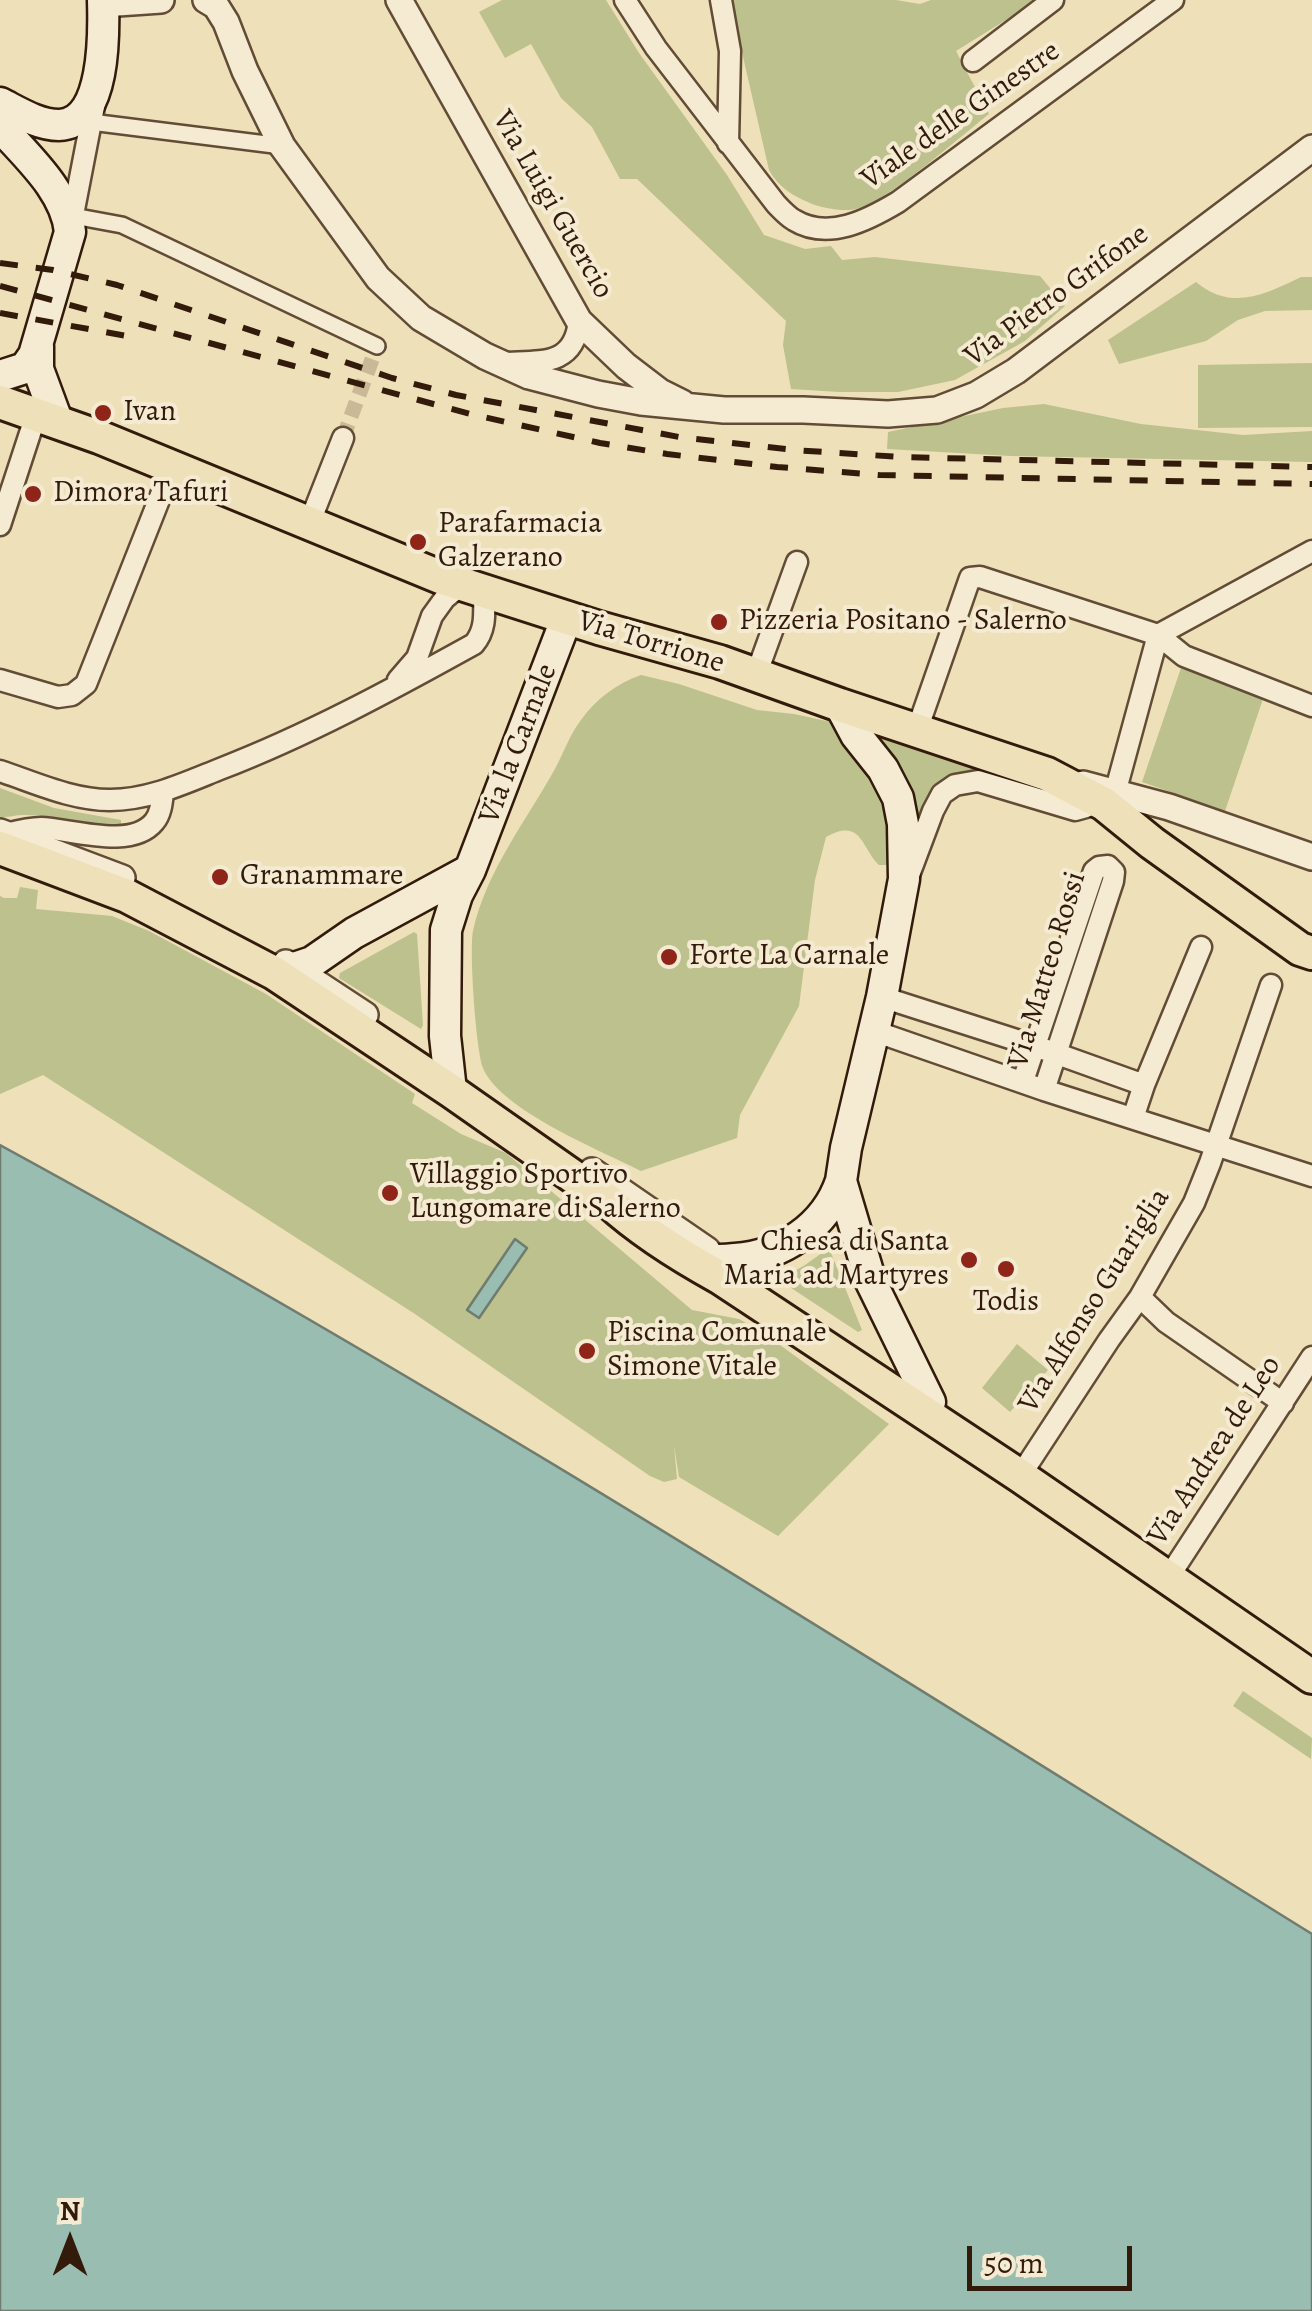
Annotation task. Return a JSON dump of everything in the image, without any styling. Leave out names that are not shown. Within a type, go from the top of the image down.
[{"type":"main road","points":[[0,102],[36,120],[61,125],[82,114],[97,88],[103,2]]},
{"type":"main road","points":[[0,126],[41,174],[70,225],[38,346],[47,419]]},
{"type":"main road","points":[[0,376],[25,368],[38,346]]},
{"type":"main road","name":"Via Torrione","points":[[0,402],[172,466],[473,588],[756,675],[1105,796],[1152,844],[1306,951]]},
{"type":"main road","name":"Via la Carnale","points":[[450,1083],[445,1036],[446,930],[567,617]]},
{"type":"main road","points":[[608,1201],[705,1259],[721,1260],[756,1256],[794,1240],[830,1207],[841,1180],[904,886],[903,824],[898,798],[884,769],[856,735],[840,705]]},
{"type":"main road","points":[[2,838],[199,932],[290,983],[450,1083],[608,1201],[635,1226],[1023,1470],[1172,1572],[1312,1677]]},
{"type":"main road","points":[[294,968],[312,962],[354,933],[470,870]]},
{"type":"main road","points":[[841,1180],[871,1282],[930,1402]]},
{"type":"street","points":[[103,2],[161,0]]},
{"type":"street","name":"Via Pietro Grifone","points":[[206,0],[216,6],[226,22],[282,146],[378,278],[420,318],[528,376],[641,402],[888,414],[937,410],[958,403],[1016,371],[1312,148]]},
{"type":"street","name":"Via Luigi Guercio","points":[[399,0],[579,321],[626,366],[660,392],[690,407]]},
{"type":"street","name":"Viale delle Ginestre","points":[[626,0],[656,48],[776,204],[796,221],[842,228],[858,224],[898,202],[1155,8],[1173,0]]},
{"type":"street","points":[[721,0],[730,51],[728,143]]},
{"type":"street","name":"Viale delle Ginestre","points":[[972,60],[1054,0]]},
{"type":"street","points":[[97,88],[70,225],[122,225],[378,346]]},
{"type":"street","points":[[91,122],[282,146]]},
{"type":"street","points":[[501,363],[544,361],[561,355],[577,337],[579,321]]},
{"type":"street","points":[[0,525],[47,419]]},
{"type":"street","points":[[309,524],[344,438]]},
{"type":"street","points":[[0,680],[58,697],[72,695],[86,684],[172,466]]},
{"type":"street","points":[[1105,796],[1158,634],[1312,551]]},
{"type":"street","points":[[756,675],[797,562]]},
{"type":"street","points":[[917,730],[970,578],[980,577],[1158,634],[1184,656],[1312,706]]},
{"type":"street","points":[[0,771],[85,798],[122,800],[163,792],[260,754],[382,696],[474,644],[484,624],[473,588],[445,598],[432,616],[417,658],[382,696]]},
{"type":"street","points":[[904,886],[942,794],[955,784],[978,781],[1075,810],[1105,796],[1169,807],[1312,857]]},
{"type":"street","points":[[2,838],[44,828],[128,835],[155,821],[163,792]]},
{"type":"street","points":[[2,838],[80,861],[133,884],[294,968],[362,1012],[450,1083],[721,1260],[930,1402],[965,1432]]},
{"type":"street","name":"Via Matteo Rossi","points":[[1023,1082],[1094,872],[1098,867],[1108,866],[1114,872],[1113,882],[1044,1090]]},
{"type":"street","points":[[1133,1118],[1201,947]]},
{"type":"street","name":"Via Alfonso Guariglia","points":[[1023,1470],[1140,1296],[1194,1203],[1271,984]]},
{"type":"street","points":[[882,997],[1144,1086]]},
{"type":"street","points":[[874,1031],[1312,1176]]},
{"type":"street","points":[[1140,1296],[1166,1322],[1282,1403]]},
{"type":"street","name":"Via Andrea de Leo","points":[[1172,1572],[1282,1403],[1306,1382],[1312,1357]]},
{"type":"street","points":[[1172,1572],[1312,1659]]},
{"type":"green space","points":[[502,0],[606,0],[764,235],[805,249],[831,246],[842,260],[875,257],[1040,276],[1065,306],[1025,341],[955,380],[898,392],[791,389],[783,345],[786,321],[637,179],[620,179],[592,127],[561,98],[531,44],[505,58],[479,12]]},
{"type":"green space","points":[[730,0],[896,0],[920,4],[931,0],[1038,0],[956,51],[989,114],[885,195],[845,210],[798,197],[781,186],[769,170]]},
{"type":"green space","points":[[1301,277],[1312,277],[1312,310],[1265,311],[1238,320],[1206,341],[1119,364],[1108,340],[1196,282],[1209,291],[1236,298],[1261,294]]},
{"type":"green space","points":[[1312,363],[1312,427],[1198,428],[1198,365]]},
{"type":"green space","points":[[1044,404],[1141,424],[1243,435],[1312,431],[1312,462],[1011,456],[887,449],[888,432],[1003,408]]},
{"type":"green space","points":[[1181,668],[1264,696],[1225,811],[1142,782]]},
{"type":"green space","points":[[641,675],[757,710],[831,722],[850,740],[892,806],[892,860],[879,865],[854,833],[838,832],[826,837],[815,880],[799,1006],[740,1115],[737,1138],[641,1171],[530,1114],[493,1084],[480,1058],[472,958],[473,931],[487,888],[574,731],[600,698]]},
{"type":"green space","points":[[874,730],[1003,771],[974,773],[925,806],[914,824],[898,775]]},
{"type":"green space","points":[[0,788],[54,808],[121,820],[121,827],[97,827],[36,815],[0,818]]},
{"type":"green space","name":"Villaggio Sportivo Lungomare di Salerno","points":[[20,887],[38,890],[36,909],[112,916],[149,931],[266,994],[415,1094],[412,1103],[461,1134],[506,1153],[692,1310],[739,1319],[762,1332],[889,1424],[778,1536],[679,1477],[674,1445],[677,1479],[664,1482],[650,1476],[415,1314],[43,1075],[0,1094],[0,896],[17,898]]},
{"type":"green space","points":[[414,932],[421,1029],[339,978],[340,973]]},
{"type":"green space","points":[[829,1248],[862,1330],[858,1332],[779,1280]]},
{"type":"green space","points":[[1017,1344],[1048,1370],[1010,1412],[982,1388]]},
{"type":"green space","points":[[1243,1691],[1312,1738],[1311,1759],[1233,1706]]},
{"type":"water","points":[[0,1145],[498,1431],[1312,1934],[1312,2311],[0,2311]]},
{"type":"water","points":[[515,1239],[527,1248],[479,1318],[467,1310]]},
{"type":"tunnel","points":[[343,438],[377,346]]},
{"type":"railway","points":[[0,263],[117,285],[392,378],[456,395],[679,437],[900,457],[1312,467]]},
{"type":"railway","points":[[0,286],[470,414],[667,454],[879,475],[1312,484]]},
{"type":"railway","points":[[0,313],[138,338]]},
{"type":"place","name":"Ivan","points":[[103,413]]},
{"type":"place","name":"Dimora Tafuri","points":[[33,494]]},
{"type":"place","name":"Parafarmacia Galzerano","points":[[418,542]]},
{"type":"place","name":"Pizzeria Positano - Salerno","points":[[719,622]]},
{"type":"place","name":"Granammare","points":[[220,877]]},
{"type":"place","name":"Forte La Carnale","points":[[669,957]]},
{"type":"place","name":"Villaggio Sportivo Lungomare di Salerno","points":[[390,1193]]},
{"type":"place","name":"Chiesa di Santa Maria ad Martyres","points":[[969,1260]]},
{"type":"place","name":"Todis","points":[[1006,1269]]},
{"type":"place","name":"Piscina Comunale Simone Vitale","points":[[587,1351]]}]
